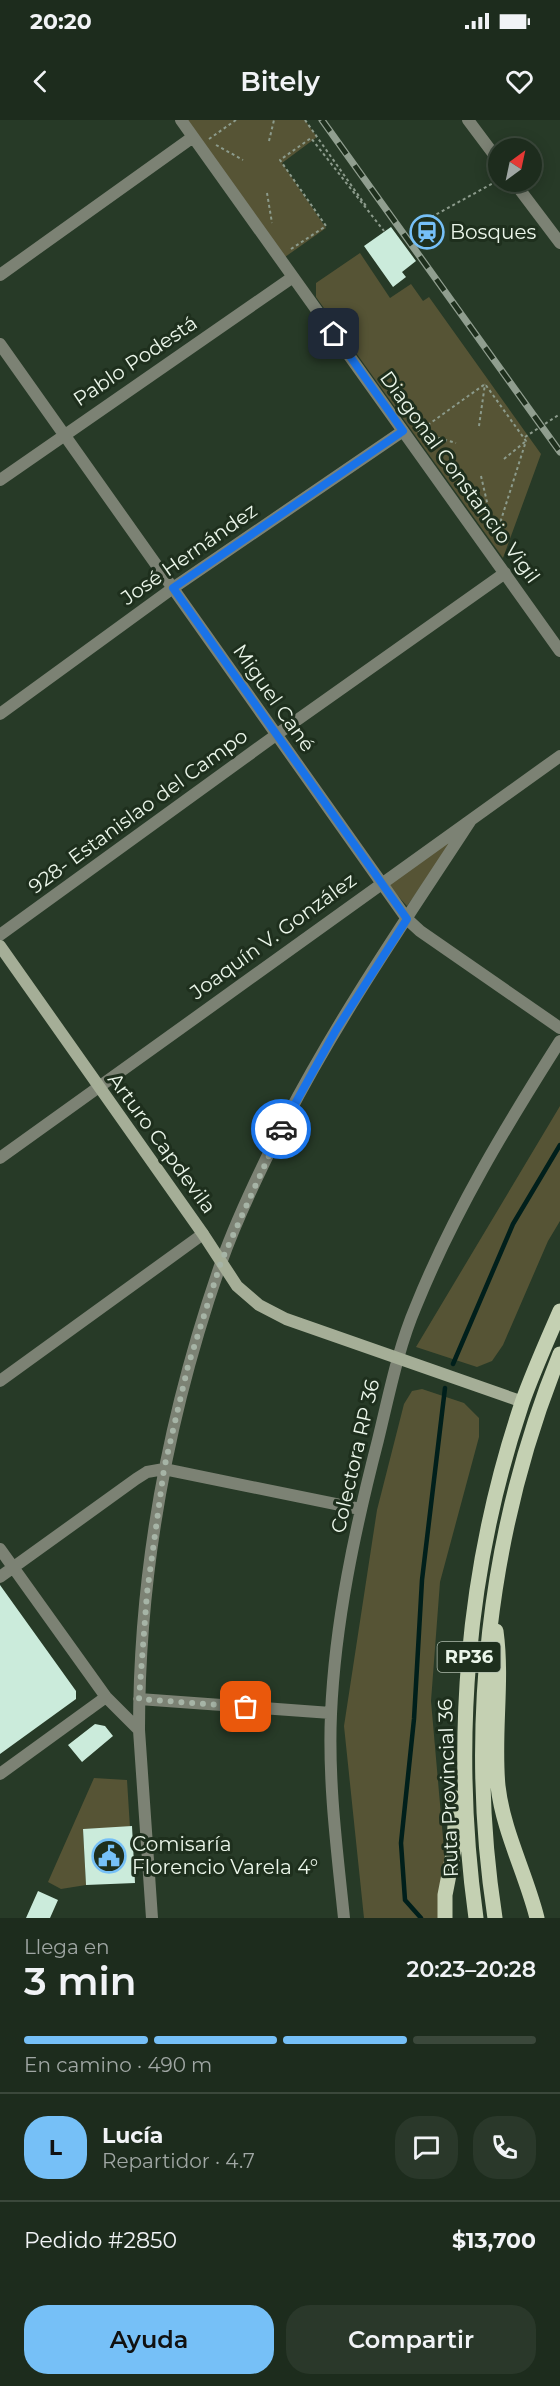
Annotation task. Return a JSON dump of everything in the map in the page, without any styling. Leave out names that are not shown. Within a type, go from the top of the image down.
[{"type":"main road","name":"Ruta Provincial 36","points":[[476,1918],[466,1804],[465,1727],[469,1654],[484,1544],[523,1402],[560,1311]]},
{"type":"main road","name":"Ruta Provincial 36","points":[[495,1918],[486,1821],[483,1735],[486,1670],[493,1608],[519,1480],[540,1407],[560,1354]]},
{"type":"main road","points":[[493,1608],[500,1658],[496,1713],[498,1789],[512,1844],[529,1884],[537,1918]]},
{"type":"main road","points":[[445,1918],[445,1895],[455,1840],[458,1750],[465,1727]]},
{"type":"street","name":"Diagonal Constancio Vigil","points":[[181,120],[560,651]]},
{"type":"street","points":[[468,120],[488,147]]},
{"type":"street","points":[[0,275],[193,137]]},
{"type":"street","points":[[522,192],[560,242]]},
{"type":"street","name":"Pablo Podestá","points":[[0,480],[293,277]]},
{"type":"street","name":"Miguel Cané","points":[[0,344],[407,919],[420,931],[560,1029]]},
{"type":"street","name":"José Hernández","points":[[0,714],[173,588],[403,431]]},
{"type":"street","name":"928- Estanislao del Campo","points":[[0,935],[505,573]]},
{"type":"street","name":"Joaquín V. González","points":[[0,1158],[560,756]]},
{"type":"street","points":[[152,1918],[139,1730],[139,1699],[147,1593],[164,1469],[188,1366],[221,1262],[285,1121],[348,1010],[471,820]]},
{"type":"street","name":"Arturo Capdevila","points":[[0,946],[247,1296],[273,1313],[523,1402]]},
{"type":"street","name":"Colectora RP 36","points":[[344,1918],[333,1812],[331,1713],[342,1610],[360,1509],[398,1359],[415,1308],[457,1213],[507,1125],[560,1041]]},
{"type":"street","points":[[0,1381],[203,1234]]},
{"type":"street","points":[[0,1577],[147,1472],[164,1469],[360,1509]]},
{"type":"street","points":[[0,1549],[106,1697],[139,1730]]},
{"type":"street","points":[[0,1774],[106,1697]]},
{"type":"street","points":[[139,1699],[331,1713]]},
{"type":"path","points":[[236,120],[207,140],[243,160]]},
{"type":"path","points":[[269,141],[274,120]]},
{"type":"path","points":[[287,252],[326,226],[280,160],[311,138],[384,231],[305,120]]},
{"type":"path","points":[[426,220],[488,186]]},
{"type":"path","points":[[267,193],[272,223]]},
{"type":"path","points":[[479,426],[485,384]]},
{"type":"path","points":[[485,384],[526,441]]},
{"type":"path","points":[[456,443],[418,432],[485,384]]},
{"type":"path","points":[[524,438],[560,414]]},
{"type":"path","points":[[504,459],[526,441]]},
{"type":"path","points":[[481,476],[495,539],[526,441]]},
{"type":"shaded area","points":[[186,120],[305,120],[317,137],[282,163],[326,228],[285,257]]},
{"type":"shaded area","points":[[360,253],[390,298],[411,284],[423,301],[429,297],[541,454],[503,558],[316,297],[316,283]]},
{"type":"shaded area","points":[[461,831],[407,906],[386,883]]},
{"type":"shaded area","points":[[560,1106],[560,1221],[548,1241],[503,1345],[492,1361],[477,1367],[416,1347]]},
{"type":"shaded area","points":[[422,1389],[464,1403],[479,1418],[479,1437],[440,1582],[431,1701],[450,1918],[364,1918],[344,1726],[377,1510],[404,1404],[412,1391]]},
{"type":"shaded area","points":[[94,1778],[127,1780],[130,1828],[83,1829],[86,1885],[61,1889],[48,1882]]},
{"type":"building","points":[[391,227],[416,261],[402,272],[406,277],[393,287],[364,246]]},
{"type":"building","points":[[0,1585],[76,1691],[76,1699],[0,1754]]},
{"type":"building","points":[[95,1724],[105,1726],[113,1736],[82,1762],[68,1745]]},
{"type":"building","name":"Comisaría Florencio Varela 4°","points":[[132,1826],[135,1883],[86,1885],[83,1829]]},
{"type":"building","points":[[38,1891],[58,1900],[50,1918],[26,1918]]},
{"type":"waterway","points":[[453,1364],[513,1224],[560,1145]]},
{"type":"waterway","points":[[421,1918],[405,1900],[401,1843],[414,1719],[422,1580],[445,1388]]},
{"type":"railway","points":[[322,120],[560,452]]},
{"type":"way so far","points":[[246,1707],[139,1699],[147,1593],[164,1469],[188,1366],[221,1262],[281,1129]]},
{"type":"place","name":"Bosques","points":[[427,232]]},
{"type":"place","name":"Comisaría Florencio Varela 4°","points":[[109,1856]]},
{"type":"route","points":[[281,1129],[336,1030],[407,919],[173,588],[403,431],[334,334]]}]
